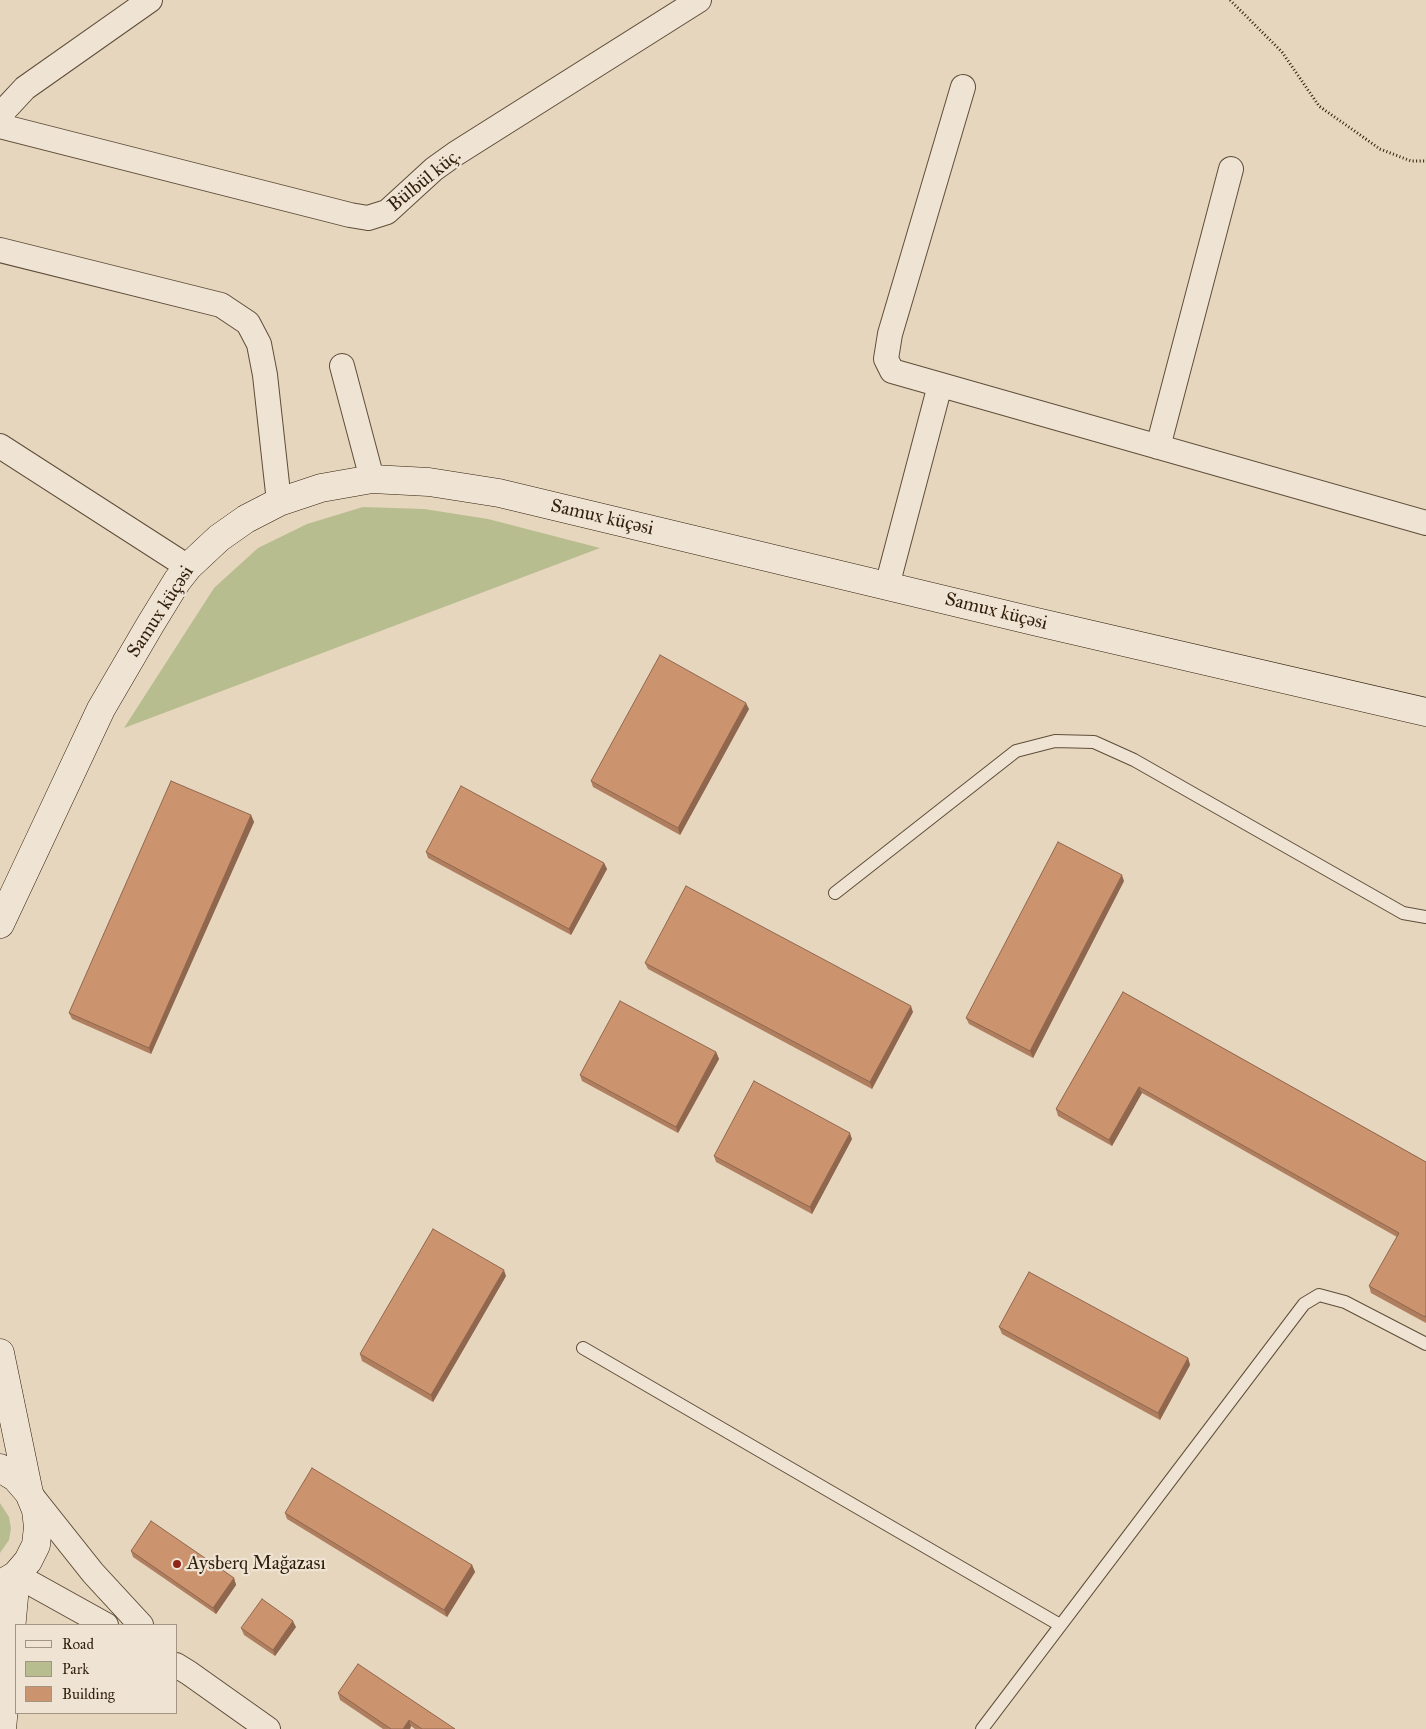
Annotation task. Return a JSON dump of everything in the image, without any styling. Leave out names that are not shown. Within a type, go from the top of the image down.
[{"type":"main road","name":"Samux küçəsi","points":[[0,924],[101,709],[150,625],[177,581],[188,567],[219,538],[246,519],[278,502],[321,488],[372,479],[429,482],[499,493],[1037,622],[1426,712]]},
{"type":"main road","points":[[0,1353],[29,1493],[36,1510],[38,1527],[36,1545],[28,1561],[8,1580],[2,1729]]},
{"type":"main road","points":[[0,1468],[16,1478],[29,1493]]},
{"type":"street","points":[[0,115],[25,88],[150,0]]},
{"type":"street","name":"Bülbül küç.","points":[[0,126],[341,213],[368,218],[387,212],[434,169],[455,154],[699,0]]},
{"type":"street","points":[[963,87],[890,334],[886,359],[892,371],[1426,523]]},
{"type":"street","points":[[1158,447],[1232,169]]},
{"type":"street","points":[[0,250],[221,305],[248,322],[259,344],[265,375],[278,502]]},
{"type":"street","points":[[342,366],[372,479]]},
{"type":"street","points":[[887,586],[940,384]]},
{"type":"street","points":[[0,446],[188,567]]},
{"type":"street","points":[[29,1493],[93,1573],[140,1624]]},
{"type":"street","points":[[8,1580],[104,1624]]},
{"type":"street","points":[[180,1666],[268,1729]]},
{"type":"lane","points":[[834,893],[1016,751],[1055,741],[1094,742],[1134,760],[1403,913],[1426,917]]},
{"type":"lane","points":[[982,1729],[1304,1304],[1320,1295],[1345,1302],[1426,1344]]},
{"type":"lane","points":[[583,1348],[1060,1625]]},
{"type":"path","points":[[1230,0],[1282,52],[1319,106],[1380,149],[1411,161],[1426,161]]},
{"type":"green space","points":[[363,507],[424,509],[488,519],[600,548],[124,728],[214,588],[258,548],[307,524]]},
{"type":"green space","points":[[0,1503],[9,1517],[11,1528],[9,1540],[0,1553]]},
{"type":"building","points":[[660,655],[746,703],[678,828],[591,781]]},
{"type":"building","points":[[171,781],[251,815],[149,1048],[69,1013]]},
{"type":"building","points":[[461,786],[604,863],[569,929],[426,852]]},
{"type":"building","points":[[1058,842],[1122,875],[1030,1051],[966,1018]]},
{"type":"building","points":[[686,886],[911,1006],[870,1082],[645,963]]},
{"type":"building","points":[[1123,992],[1426,1162],[1425,1317],[1369,1286],[1399,1233],[1139,1087],[1109,1140],[1056,1109]]},
{"type":"building","points":[[620,1001],[716,1052],[676,1127],[580,1075]]},
{"type":"building","points":[[754,1081],[850,1133],[810,1207],[714,1156]]},
{"type":"building","points":[[433,1229],[504,1270],[431,1395],[360,1354]]},
{"type":"building","points":[[1029,1272],[1188,1358],[1158,1413],[999,1327]]},
{"type":"building","points":[[312,1468],[472,1565],[444,1610],[285,1513]]},
{"type":"building","points":[[151,1521],[234,1578],[213,1608],[131,1551]]},
{"type":"building","points":[[262,1599],[293,1621],[273,1650],[241,1628]]},
{"type":"building","points":[[358,1664],[455,1729],[422,1729],[409,1720],[403,1729],[391,1729],[338,1693]]},
{"type":"place","name":"Aysberq Mağazası","points":[[177,1564]]}]
